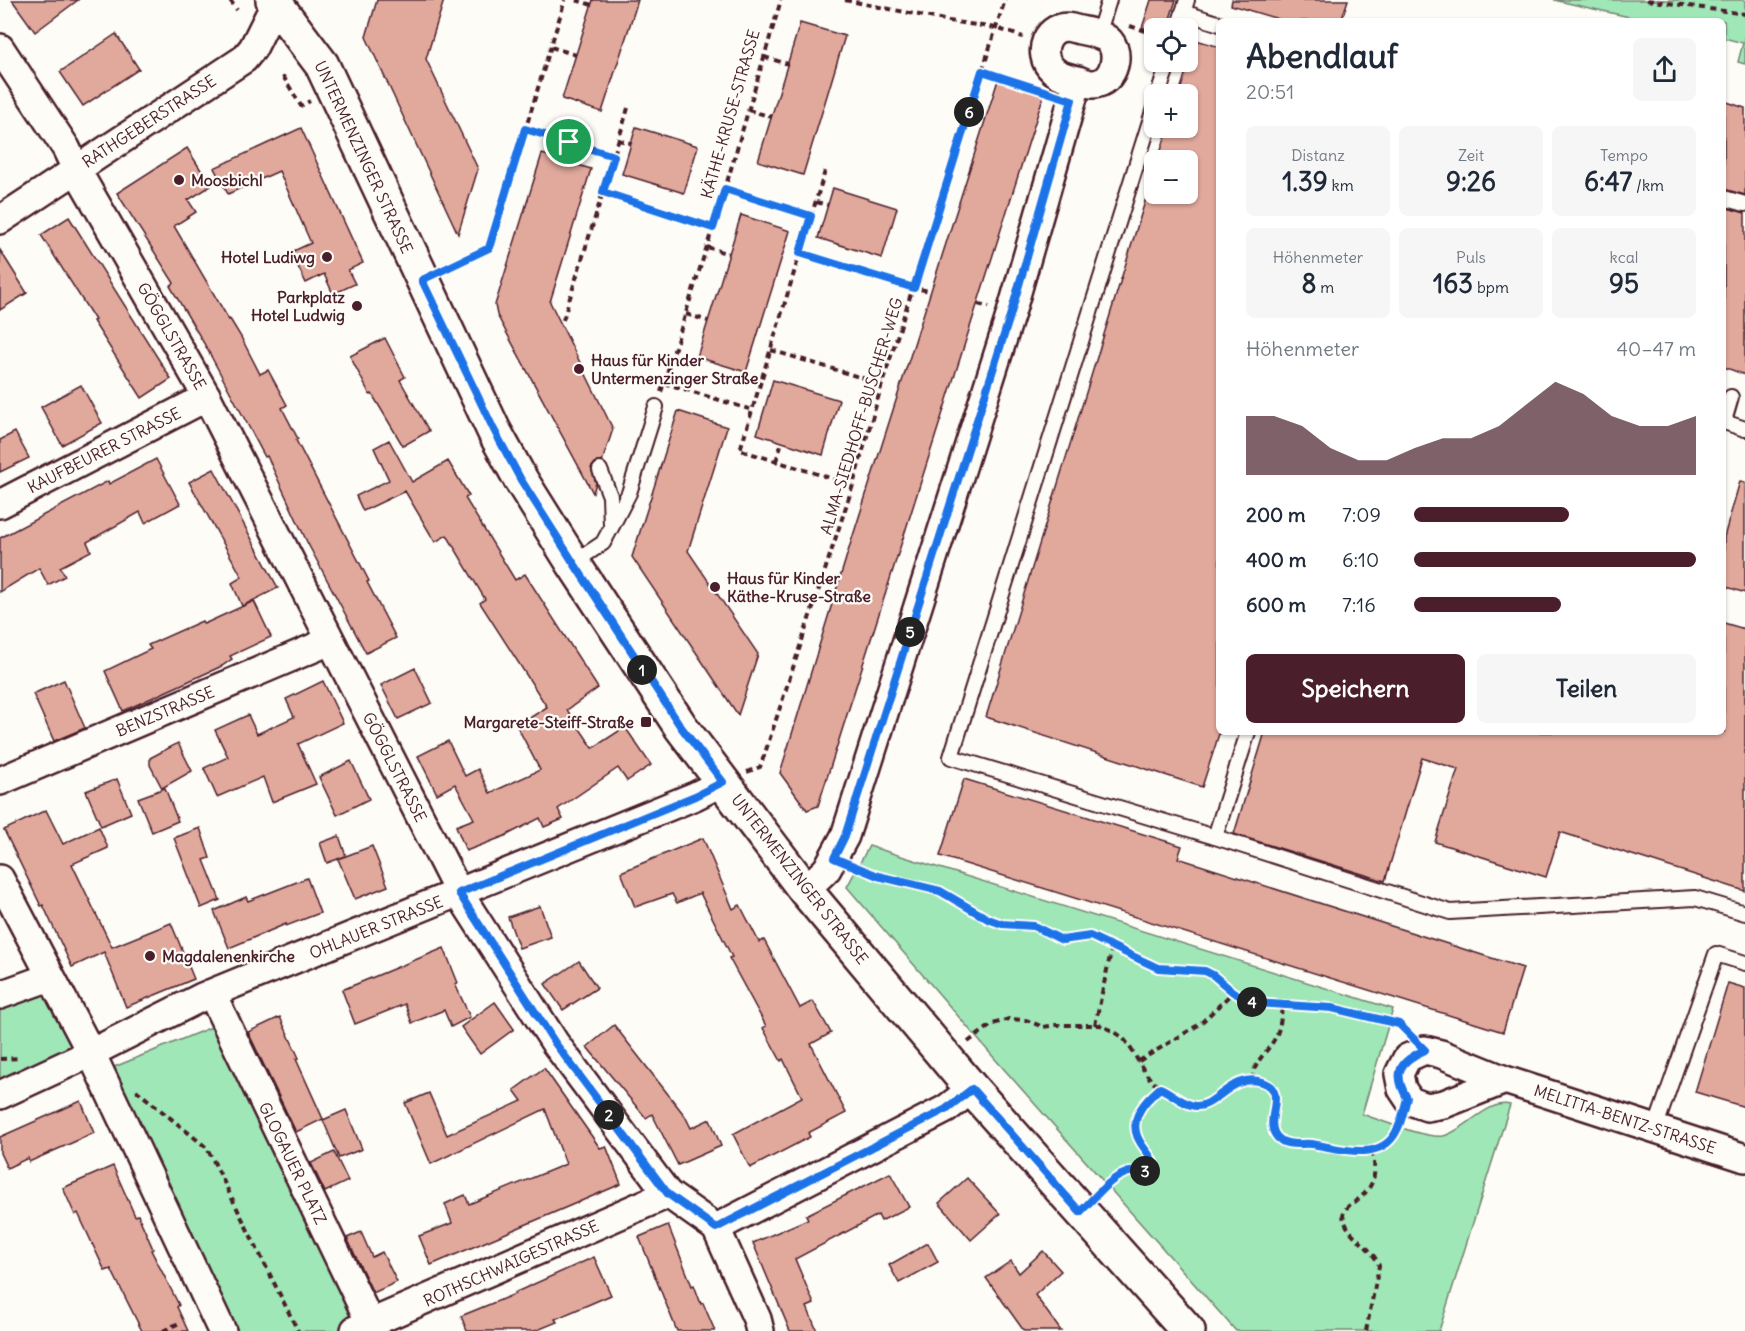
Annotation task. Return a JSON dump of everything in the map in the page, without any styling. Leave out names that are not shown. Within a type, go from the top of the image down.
[{"type":"street","name":"RATHGEBERSTRASSE","points":[[0,220],[244,59],[253,48],[275,1]]},
{"type":"street","name":"UNTERMENZINGER STRASSE","points":[[275,1],[322,65],[422,280],[494,430],[521,480],[681,727],[805,890],[946,1059],[1188,1331]]},
{"type":"street","points":[[1066,27],[1105,37],[1113,46],[1116,56],[1112,71],[1105,80],[1075,90],[1047,64],[1043,53],[1048,36],[1056,29],[1066,27]]},
{"type":"street","name":"GÖGGLSTRASSE","points":[[0,48],[66,148],[207,397],[459,893],[555,1043],[668,1194],[716,1228]]},
{"type":"street","points":[[805,890],[827,869],[845,836],[1011,313],[1075,90]]},
{"type":"street","name":"KAUFBEURER STRASSE","points":[[0,504],[207,397]]},
{"type":"street","name":"BENZSTRASSE","points":[[0,781],[330,641]]},
{"type":"street","name":"OHLAUER STRASSE","points":[[0,1095],[212,994],[695,796],[723,782]]},
{"type":"street","points":[[0,879],[91,1053],[222,1331]]},
{"type":"street","points":[[0,995],[50,977]]},
{"type":"street","name":"GLOGAUER PLATZ","points":[[212,994],[366,1329]]},
{"type":"street","points":[[1425,1050],[1407,1058],[1399,1074],[1402,1089],[1410,1101],[1427,1107],[1444,1104],[1504,1080]]},
{"type":"street","name":"MELITTA-BENTZ-STRASSE","points":[[1425,1050],[1441,1054],[1504,1080],[1745,1158]]},
{"type":"street","points":[[760,1331],[757,1318],[716,1228],[946,1109],[972,1089]]},
{"type":"street","name":"ROTHSCHWAIGESTRASSE","points":[[366,1329],[668,1194]]},
{"type":"lane","points":[[1098,35],[1110,0]]},
{"type":"lane","points":[[1185,6],[1216,22]]},
{"type":"lane","points":[[1145,138],[951,757],[1215,837],[1450,912],[1695,898],[1745,913]]},
{"type":"lane","points":[[1726,199],[1745,204]]},
{"type":"lane","points":[[1726,414],[1731,397]]},
{"type":"lane","points":[[573,562],[603,543],[629,493],[656,407]]},
{"type":"lane","points":[[1726,422],[1745,429]]},
{"type":"lane","points":[[600,470],[610,496],[611,528]]},
{"type":"lane","points":[[1215,837],[1247,735]]},
{"type":"lane","points":[[1655,1129],[1716,954],[1745,963]]},
{"type":"path","points":[[230,0],[237,10]]},
{"type":"path","points":[[422,280],[489,248],[566,0]]},
{"type":"path","points":[[576,0],[592,5]]},
{"type":"path","name":"KÄTHE-KRUSE-STRASSE","points":[[656,407],[725,189],[781,0]]},
{"type":"path","points":[[845,0],[996,28],[1046,43]]},
{"type":"path","name":"ALMA-SIEDHOFF-BUSCHER-WEG","points":[[723,782],[760,767],[853,485],[882,384],[1005,0]]},
{"type":"path","points":[[1647,0],[1745,14]]},
{"type":"path","points":[[551,47],[576,55]]},
{"type":"path","points":[[764,57],[788,64]]},
{"type":"path","points":[[982,71],[1075,90]]},
{"type":"path","points":[[283,76],[301,106]]},
{"type":"path","points":[[562,320],[628,108]]},
{"type":"path","points":[[748,110],[772,117]]},
{"type":"path","points":[[525,129],[614,156]]},
{"type":"path","points":[[618,140],[631,143]]},
{"type":"path","points":[[825,171],[740,450],[853,485]]},
{"type":"path","points":[[725,189],[811,216]]},
{"type":"path","points":[[603,192],[713,228]]},
{"type":"path","points":[[816,202],[828,206]]},
{"type":"path","points":[[707,247],[729,254]]},
{"type":"path","points":[[800,253],[930,291]]},
{"type":"path","points":[[686,315],[708,321]]},
{"type":"path","points":[[771,350],[882,384]]},
{"type":"path","points":[[664,383],[752,410]]},
{"type":"path","points":[[776,461],[782,442]]},
{"type":"path","points":[[834,858],[878,876],[940,891],[994,922],[1034,926],[1062,940],[1090,936],[1158,968],[1209,973],[1233,992],[1254,1003],[1332,1008],[1399,1024],[1425,1050]]},
{"type":"path","points":[[1095,1025],[1112,947]]},
{"type":"path","points":[[1139,1061],[1200,1024],[1233,992]]},
{"type":"path","points":[[1252,1080],[1255,1064],[1276,1035],[1280,1025],[1282,1005]]},
{"type":"path","points":[[946,1059],[981,1031],[1003,1020],[1021,1019],[1043,1027],[1095,1025],[1115,1032],[1128,1045],[1152,1081],[1160,1088],[1188,1103],[1199,1106],[1208,1103],[1238,1083],[1252,1080],[1266,1083],[1274,1092],[1276,1103],[1272,1114],[1272,1127],[1274,1133],[1283,1142],[1348,1151],[1371,1150],[1393,1138],[1407,1098]]},
{"type":"path","points":[[0,1059],[23,1057]]},
{"type":"path","points":[[1080,1212],[1120,1176],[1152,1167],[1153,1158],[1138,1141],[1134,1128],[1140,1110],[1160,1088]]},
{"type":"path","points":[[136,1089],[207,1148],[298,1331]]},
{"type":"path","points":[[1366,1331],[1379,1266],[1375,1256],[1349,1230],[1343,1215],[1347,1207],[1372,1185],[1375,1171],[1371,1150]]},
{"type":"path","points":[[163,1331],[181,1322]]},
{"type":"green space","points":[[1554,0],[1745,0],[1745,64],[1738,62],[1743,43],[1726,39],[1726,18],[1634,18]]},
{"type":"green space","points":[[869,846],[1393,1009],[1362,1114],[1426,1135],[1443,1136],[1493,1107],[1502,1104],[1510,1105],[1439,1331],[1236,1331],[995,1059],[847,887]]},
{"type":"green space","points":[[44,989],[76,1048],[0,1083],[0,1004]]},
{"type":"green space","points":[[214,1026],[363,1331],[230,1331],[107,1070]]},
{"type":"building","points":[[12,0],[78,0],[35,32]]},
{"type":"building","points":[[377,0],[444,0],[426,59],[478,169],[458,234],[366,37]]},
{"type":"building","points":[[593,0],[638,0],[602,112],[562,99]]},
{"type":"building","points":[[1151,0],[1176,0],[1170,18],[1145,18]]},
{"type":"building","points":[[1232,0],[1348,0],[1342,18],[1275,18],[1231,5]]},
{"type":"building","points":[[800,23],[845,36],[803,175],[758,161]]},
{"type":"building","points":[[116,34],[139,69],[83,106],[60,72]]},
{"type":"building","points":[[1198,41],[1216,46],[1216,735],[1219,735],[1202,787],[986,717],[1144,204],[1198,204],[1198,150],[1161,150],[1165,138],[1198,138],[1198,84],[1182,84],[1186,72],[1198,72]]},
{"type":"building","points":[[998,80],[1044,94],[818,806],[807,810],[780,773]]},
{"type":"building","points":[[1726,102],[1745,108],[1745,195],[1726,190]]},
{"type":"building","points":[[636,127],[698,146],[684,193],[622,174]]},
{"type":"building","points":[[301,128],[363,263],[348,270],[355,284],[333,294],[324,274],[306,283],[291,252],[311,243],[279,171],[228,194],[214,168]]},
{"type":"building","points":[[187,148],[211,186],[188,200],[196,212],[174,226],[241,337],[260,374],[268,370],[287,405],[282,408],[298,439],[296,440],[396,638],[366,653],[307,542],[267,456],[265,457],[205,345],[170,286],[174,283],[117,193]]},
{"type":"building","points":[[542,154],[591,169],[550,302],[613,429],[602,462],[596,462],[591,468],[596,483],[593,493],[497,315],[495,305]]},
{"type":"building","points":[[833,188],[897,208],[882,258],[818,238]]},
{"type":"building","points":[[1726,208],[1745,213],[1745,375],[1726,368]]},
{"type":"building","points":[[741,215],[790,231],[746,372],[697,357]]},
{"type":"building","points":[[69,217],[171,379],[142,398],[41,235]]},
{"type":"building","points":[[0,250],[27,293],[0,310]]},
{"type":"building","points":[[385,338],[405,377],[400,380],[429,431],[403,446],[372,394],[370,395],[350,356]]},
{"type":"building","points":[[773,380],[839,400],[823,455],[757,434]]},
{"type":"building","points":[[81,385],[102,423],[62,445],[41,407]]},
{"type":"building","points":[[678,411],[727,427],[688,551],[758,654],[738,715],[632,557]]},
{"type":"building","points":[[15,432],[29,458],[0,472],[0,440]]},
{"type":"building","points":[[389,440],[412,482],[448,461],[469,496],[465,498],[515,580],[525,574],[598,688],[567,710],[593,748],[625,727],[651,765],[627,781],[618,768],[558,809],[563,819],[544,827],[540,818],[505,836],[466,851],[456,826],[474,819],[455,784],[437,794],[418,756],[448,741],[465,776],[478,769],[490,793],[540,770],[517,726],[547,707],[480,603],[485,599],[447,535],[435,542],[405,491],[363,511],[356,496],[389,480],[374,448]]},
{"type":"building","points":[[156,459],[180,504],[145,523],[140,512],[87,542],[91,551],[60,567],[65,576],[48,585],[39,568],[0,592],[0,538],[108,481],[109,484]]},
{"type":"building","points":[[214,469],[278,588],[242,606],[232,583],[242,577],[189,482]]},
{"type":"building","points":[[1740,481],[1745,482],[1745,593],[1726,587],[1726,530]]},
{"type":"building","points":[[254,601],[271,637],[230,656],[232,659],[222,666],[123,711],[105,671],[151,649],[148,645],[202,621],[204,624]]},
{"type":"building","points":[[1726,624],[1745,629],[1745,891],[1560,832],[1546,877],[1435,842],[1458,769],[1422,758],[1385,881],[1234,834],[1264,735],[1726,735]]},
{"type":"building","points":[[415,668],[432,703],[398,719],[381,685]]},
{"type":"building","points":[[64,680],[85,728],[54,741],[33,694]]},
{"type":"building","points":[[323,681],[343,723],[298,744],[316,784],[272,802],[263,777],[217,797],[204,768],[228,757],[215,730],[248,715],[257,734],[294,717],[286,699]]},
{"type":"building","points":[[178,743],[192,771],[162,788],[150,765],[150,758]]},
{"type":"building","points":[[351,761],[369,799],[337,815],[319,777]]},
{"type":"building","points":[[117,779],[131,813],[101,826],[86,791]]},
{"type":"building","points":[[964,779],[1182,846],[1178,858],[1523,968],[1503,1032],[940,856]]},
{"type":"building","points":[[165,788],[178,821],[152,832],[138,798]]},
{"type":"building","points":[[46,810],[63,844],[99,827],[108,848],[72,864],[112,947],[171,923],[194,979],[126,1007],[104,952],[72,967],[4,830]]},
{"type":"building","points":[[200,828],[210,858],[204,860],[220,900],[201,908],[174,838]]},
{"type":"building","points":[[339,836],[346,856],[327,863],[320,843]]},
{"type":"building","points":[[703,838],[733,909],[740,905],[759,942],[764,940],[800,1008],[813,1001],[831,1033],[811,1044],[846,1113],[808,1133],[810,1137],[750,1168],[733,1134],[802,1097],[783,1059],[781,1061],[763,1028],[766,1026],[729,958],[732,957],[700,893],[677,903],[672,894],[635,907],[621,872]]},
{"type":"building","points":[[372,846],[388,886],[355,899],[338,859]]},
{"type":"building","points":[[307,878],[320,913],[286,926],[286,924],[229,948],[214,911],[246,897],[248,901]]},
{"type":"building","points":[[540,906],[551,937],[519,948],[508,917]]},
{"type":"building","points":[[444,948],[458,983],[455,984],[470,1017],[451,1027],[444,1010],[412,1023],[405,1004],[355,1024],[342,990]]},
{"type":"building","points":[[579,961],[597,988],[563,1010],[545,984]]},
{"type":"building","points":[[1728,983],[1745,988],[1745,1107],[1695,1092]]},
{"type":"building","points":[[495,1002],[514,1029],[480,1054],[461,1027]]},
{"type":"building","points":[[280,1017],[323,1119],[296,1132],[248,1032]]},
{"type":"building","points":[[614,1025],[685,1116],[691,1128],[710,1119],[721,1146],[678,1165],[652,1114],[646,1118],[587,1047]]},
{"type":"building","points":[[544,1068],[600,1148],[606,1146],[621,1184],[431,1265],[419,1236],[452,1223],[445,1204],[465,1195],[469,1204],[566,1164],[545,1109],[431,1164],[405,1103],[429,1093],[447,1135],[522,1101],[514,1090]]},
{"type":"building","points":[[81,1101],[94,1133],[29,1162],[28,1158],[7,1168],[0,1153],[0,1137]]},
{"type":"building","points":[[346,1110],[362,1149],[339,1158],[323,1120]]},
{"type":"building","points":[[334,1152],[348,1181],[325,1192],[311,1163]]},
{"type":"building","points":[[113,1166],[179,1305],[177,1307],[188,1331],[142,1331],[111,1269],[105,1271],[78,1213],[75,1215],[63,1188]]},
{"type":"building","points":[[890,1173],[909,1207],[881,1221],[878,1215],[795,1259],[814,1304],[807,1307],[817,1331],[790,1331],[753,1243],[808,1219],[806,1215]]},
{"type":"building","points":[[967,1178],[1000,1214],[971,1240],[939,1203]]},
{"type":"building","points":[[668,1225],[692,1286],[694,1285],[715,1331],[677,1331],[639,1237]]},
{"type":"building","points":[[361,1232],[372,1257],[382,1252],[397,1282],[373,1293],[347,1238]]},
{"type":"building","points":[[928,1243],[938,1262],[899,1283],[889,1265]]},
{"type":"building","points":[[1043,1251],[1061,1271],[1035,1295],[1061,1331],[1024,1331],[986,1278],[1011,1261],[1019,1273]]},
{"type":"building","points":[[594,1257],[611,1295],[555,1319],[557,1322],[535,1331],[467,1331],[461,1316]]},
{"type":"place","name":"Moosbichl","points":[[179,180]]},
{"type":"place","name":"Hotel Ludiwg","points":[[327,257]]},
{"type":"place","name":"Parkplatz Hotel Ludwig","points":[[357,306]]},
{"type":"place","name":"Haus für Kinder Untermenzinger Straße","points":[[579,369]]},
{"type":"place","name":"Haus für Kinder Käthe-Kruse-Straße","points":[[715,587]]},
{"type":"place","name":"Margarete-Steiff-Straße","points":[[646,722]]},
{"type":"place","name":"Magdalenenkirche","points":[[150,956]]},
{"type":"route","points":[[982,71],[1072,100],[1011,313],[845,836],[834,858],[878,876],[940,891],[988,919],[1002,924],[1034,926],[1062,940],[1082,935],[1090,936],[1158,968],[1205,971],[1242,998],[1254,1003],[1332,1008],[1399,1024],[1425,1050],[1407,1058],[1399,1074],[1402,1089],[1407,1098],[1393,1138],[1371,1150],[1357,1151],[1283,1142],[1274,1133],[1272,1127],[1271,1120],[1276,1097],[1270,1086],[1261,1081],[1238,1083],[1208,1103],[1199,1106],[1194,1106],[1160,1088],[1140,1110],[1134,1128],[1138,1141],[1153,1158],[1152,1167],[1144,1171],[1124,1173],[1080,1212],[972,1089],[946,1109],[716,1228],[668,1194],[555,1043],[459,893],[695,796],[723,782],[681,727],[635,659],[521,480],[494,430],[422,280],[489,248],[525,129],[569,142],[614,156],[603,192],[713,228],[725,189],[811,216],[800,253],[914,288],[982,71]]}]
